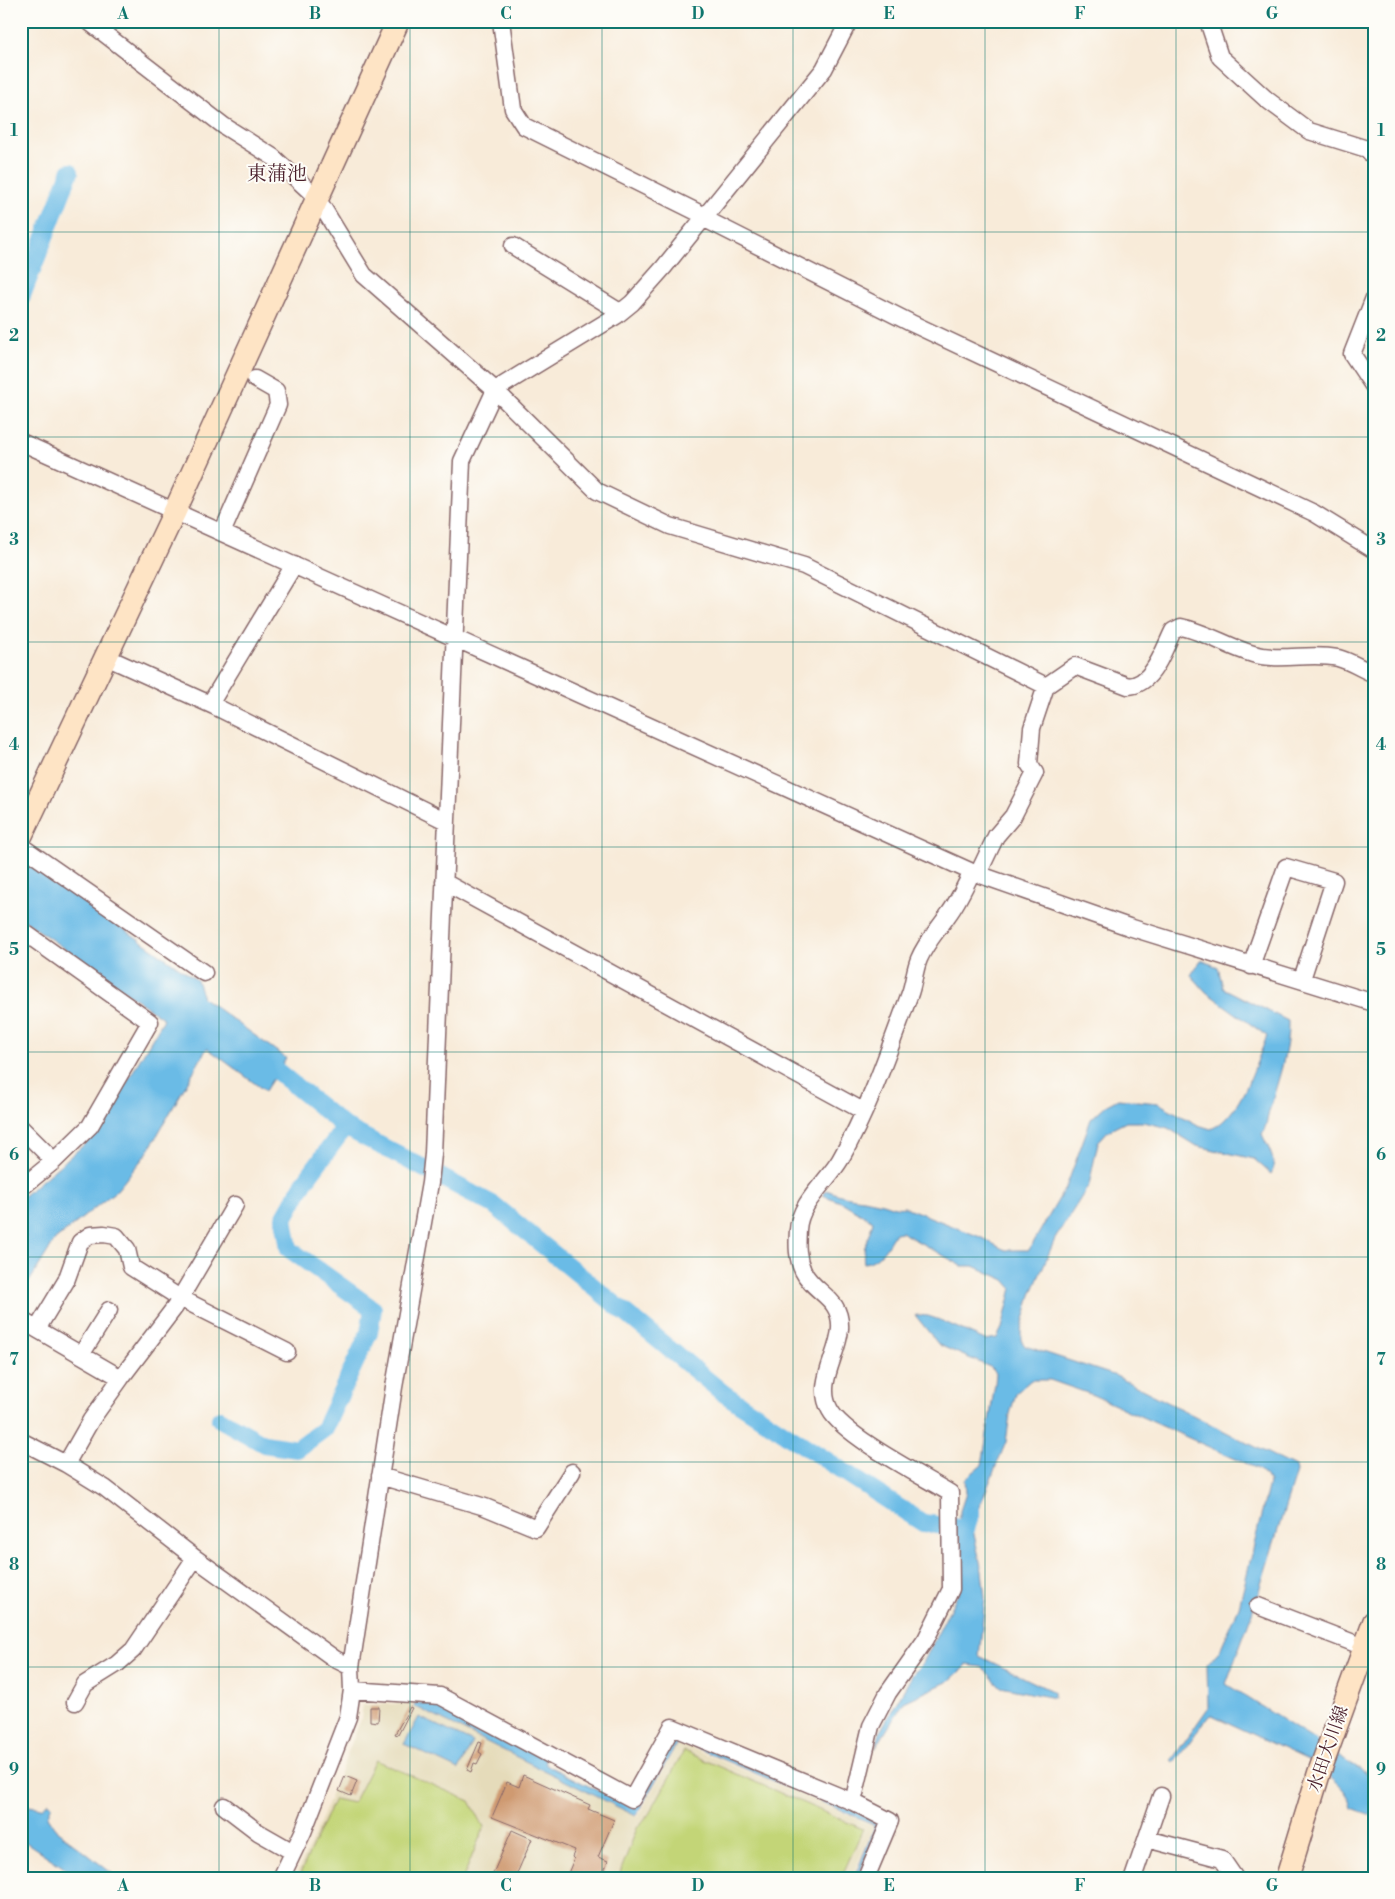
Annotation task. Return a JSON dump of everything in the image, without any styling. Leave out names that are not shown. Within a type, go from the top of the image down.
[{"type":"street","points":[[88,21],[224,126],[273,157],[317,198],[364,275],[495,390],[597,491],[670,526],[804,566],[1046,686]]},
{"type":"street","points":[[21,836],[175,511],[398,21]]},
{"type":"street","points":[[501,21],[513,109],[524,126],[910,323],[1314,513],[1374,550]]},
{"type":"street","points":[[281,1878],[348,1717],[352,1690],[351,1667],[380,1476],[430,1183],[433,1154],[462,462],[495,390],[620,312],[658,274],[706,218],[829,60],[849,21]]},
{"type":"street","points":[[1208,21],[1220,57],[1266,99],[1309,132],[1367,149],[1374,157]]},
{"type":"street","points":[[513,246],[620,312]]},
{"type":"street","points":[[1374,298],[1352,354],[1374,387]]},
{"type":"street","points":[[222,532],[278,405],[276,391],[255,379]]},
{"type":"street","points":[[21,442],[975,873],[1129,927],[1251,966],[1302,979],[1374,1003]]},
{"type":"street","points":[[210,704],[294,565]]},
{"type":"street","points":[[853,1802],[872,1726],[888,1693],[926,1639],[951,1589],[950,1493],[844,1429],[829,1409],[824,1389],[840,1329],[836,1307],[828,1296],[818,1290],[804,1273],[797,1255],[798,1227],[809,1203],[840,1160],[863,1111],[910,993],[919,960],[931,937],[949,914],[996,836],[1013,816],[1035,773],[1028,764],[1032,728],[1046,686],[1075,666],[1128,686],[1140,684],[1145,681],[1173,631],[1181,627],[1195,630],[1253,654],[1277,658],[1313,656],[1339,658],[1374,674]]},
{"type":"street","points":[[106,658],[210,704],[446,821]]},
{"type":"street","points":[[21,846],[204,974]]},
{"type":"street","points":[[1251,966],[1286,867],[1334,881],[1302,979]]},
{"type":"street","points":[[444,882],[863,1111]]},
{"type":"street","points":[[21,930],[150,1022],[90,1126],[54,1162],[21,1188]]},
{"type":"street","points":[[21,1128],[54,1162]]},
{"type":"street","points":[[66,1464],[91,1420],[180,1298],[235,1205]]},
{"type":"street","points":[[37,1329],[66,1281],[80,1242],[90,1235],[104,1234],[116,1236],[127,1249],[131,1267],[180,1298],[287,1352]]},
{"type":"street","points":[[81,1355],[109,1310]]},
{"type":"street","points":[[21,1320],[121,1378]]},
{"type":"street","points":[[21,1441],[66,1464],[106,1488],[195,1558],[335,1659],[351,1667]]},
{"type":"street","points":[[380,1476],[486,1507],[536,1528],[572,1472]]},
{"type":"street","points":[[76,1702],[85,1684],[118,1664],[133,1650],[195,1558]]},
{"type":"street","points":[[1258,1606],[1364,1648]]},
{"type":"street","name":"水田大川線","points":[[1287,1878],[1319,1772],[1374,1622]]},
{"type":"street","points":[[352,1690],[440,1696],[632,1799],[672,1727],[853,1802],[890,1820],[866,1878]]},
{"type":"street","points":[[1133,1878],[1162,1796]]},
{"type":"street","points":[[224,1806],[258,1832],[293,1852]]},
{"type":"street","points":[[1147,1838],[1222,1859],[1235,1878]]},
{"type":"shaded area","points":[[413,1703],[413,1706],[638,1817],[677,1745],[682,1744],[872,1825],[872,1828],[852,1878],[294,1878],[316,1833],[361,1719],[363,1705]]},
{"type":"green space","points":[[684,1751],[863,1829],[841,1878],[618,1878],[637,1828],[649,1814]]},
{"type":"green space","points":[[375,1760],[470,1801],[484,1827],[463,1878],[298,1878],[334,1799],[353,1803]]},
{"type":"water","points":[[21,857],[197,980],[203,998],[286,1058],[265,1091],[207,1048],[147,1153],[117,1190],[55,1240],[21,1295],[21,1198],[85,1144],[101,1125],[164,1019],[21,918]]},
{"type":"water","points":[[1201,960],[1218,967],[1223,988],[1288,1021],[1287,1043],[1282,1065],[1262,1134],[1273,1159],[1271,1174],[1254,1159],[1197,1146],[1168,1128],[1144,1122],[1126,1122],[1108,1131],[1098,1142],[1089,1185],[1055,1239],[1031,1295],[1021,1330],[1021,1340],[1025,1346],[1116,1376],[1295,1467],[1296,1472],[1252,1613],[1226,1684],[1374,1778],[1374,1816],[1352,1808],[1342,1788],[1312,1765],[1310,1761],[1212,1715],[1208,1717],[1174,1763],[1171,1761],[1208,1708],[1207,1664],[1220,1650],[1239,1607],[1269,1483],[1266,1476],[1258,1469],[1093,1395],[1050,1380],[1031,1380],[1016,1393],[1010,1414],[1006,1442],[972,1525],[982,1571],[985,1598],[979,1656],[1054,1692],[1054,1698],[1001,1687],[982,1667],[967,1665],[949,1681],[904,1702],[875,1749],[881,1730],[913,1674],[923,1663],[958,1593],[960,1511],[966,1493],[965,1479],[982,1465],[995,1384],[996,1373],[990,1367],[939,1345],[915,1315],[928,1316],[940,1320],[985,1340],[997,1338],[1002,1328],[1012,1288],[1005,1280],[974,1266],[962,1266],[901,1232],[895,1233],[879,1256],[870,1262],[864,1263],[865,1247],[873,1221],[843,1203],[823,1195],[827,1190],[895,1207],[905,1207],[980,1237],[1005,1250],[1029,1250],[1067,1185],[1091,1119],[1105,1106],[1118,1099],[1158,1103],[1198,1125],[1211,1129],[1222,1122],[1239,1102],[1267,1036],[1206,992],[1191,975]]},
{"type":"water","points":[[415,1703],[431,1703],[494,1737],[501,1736],[545,1757],[546,1765],[635,1809],[673,1740],[681,1737],[875,1820],[878,1829],[857,1878],[854,1878],[874,1828],[873,1824],[683,1742],[677,1743],[636,1816],[414,1706]]},
{"type":"water","points":[[419,1717],[473,1742],[459,1770],[404,1744]]},
{"type":"water","points":[[21,1801],[29,1806],[41,1808],[49,1802],[52,1805],[47,1817],[55,1829],[118,1878],[74,1878],[63,1867],[21,1839]]},
{"type":"building","points":[[370,1707],[379,1707],[378,1722],[370,1721]]},
{"type":"building","points":[[410,1707],[412,1708],[398,1735],[395,1734]]},
{"type":"building","points":[[479,1742],[482,1743],[479,1752],[482,1754],[477,1764],[474,1763],[471,1772],[467,1770]]},
{"type":"building","points":[[523,1775],[590,1805],[588,1809],[614,1820],[598,1857],[608,1861],[602,1877],[594,1874],[593,1878],[566,1878],[574,1859],[572,1857],[575,1850],[492,1817],[507,1782],[519,1787]]},
{"type":"building","points":[[345,1776],[357,1781],[351,1796],[339,1791]]},
{"type":"building","points":[[512,1830],[532,1839],[515,1878],[491,1878]]},
{"type":"waterway","points":[[21,298],[70,172]]},
{"type":"waterway","points":[[260,1057],[345,1127],[494,1205],[723,1393],[923,1523],[966,1529],[971,1513]]},
{"type":"waterway","points":[[220,1419],[264,1444],[297,1449],[324,1429],[369,1333],[373,1309],[289,1249],[284,1218],[305,1181],[345,1127]]},
{"type":"district","name":"東蒲池","points":[[277,174]]}]
